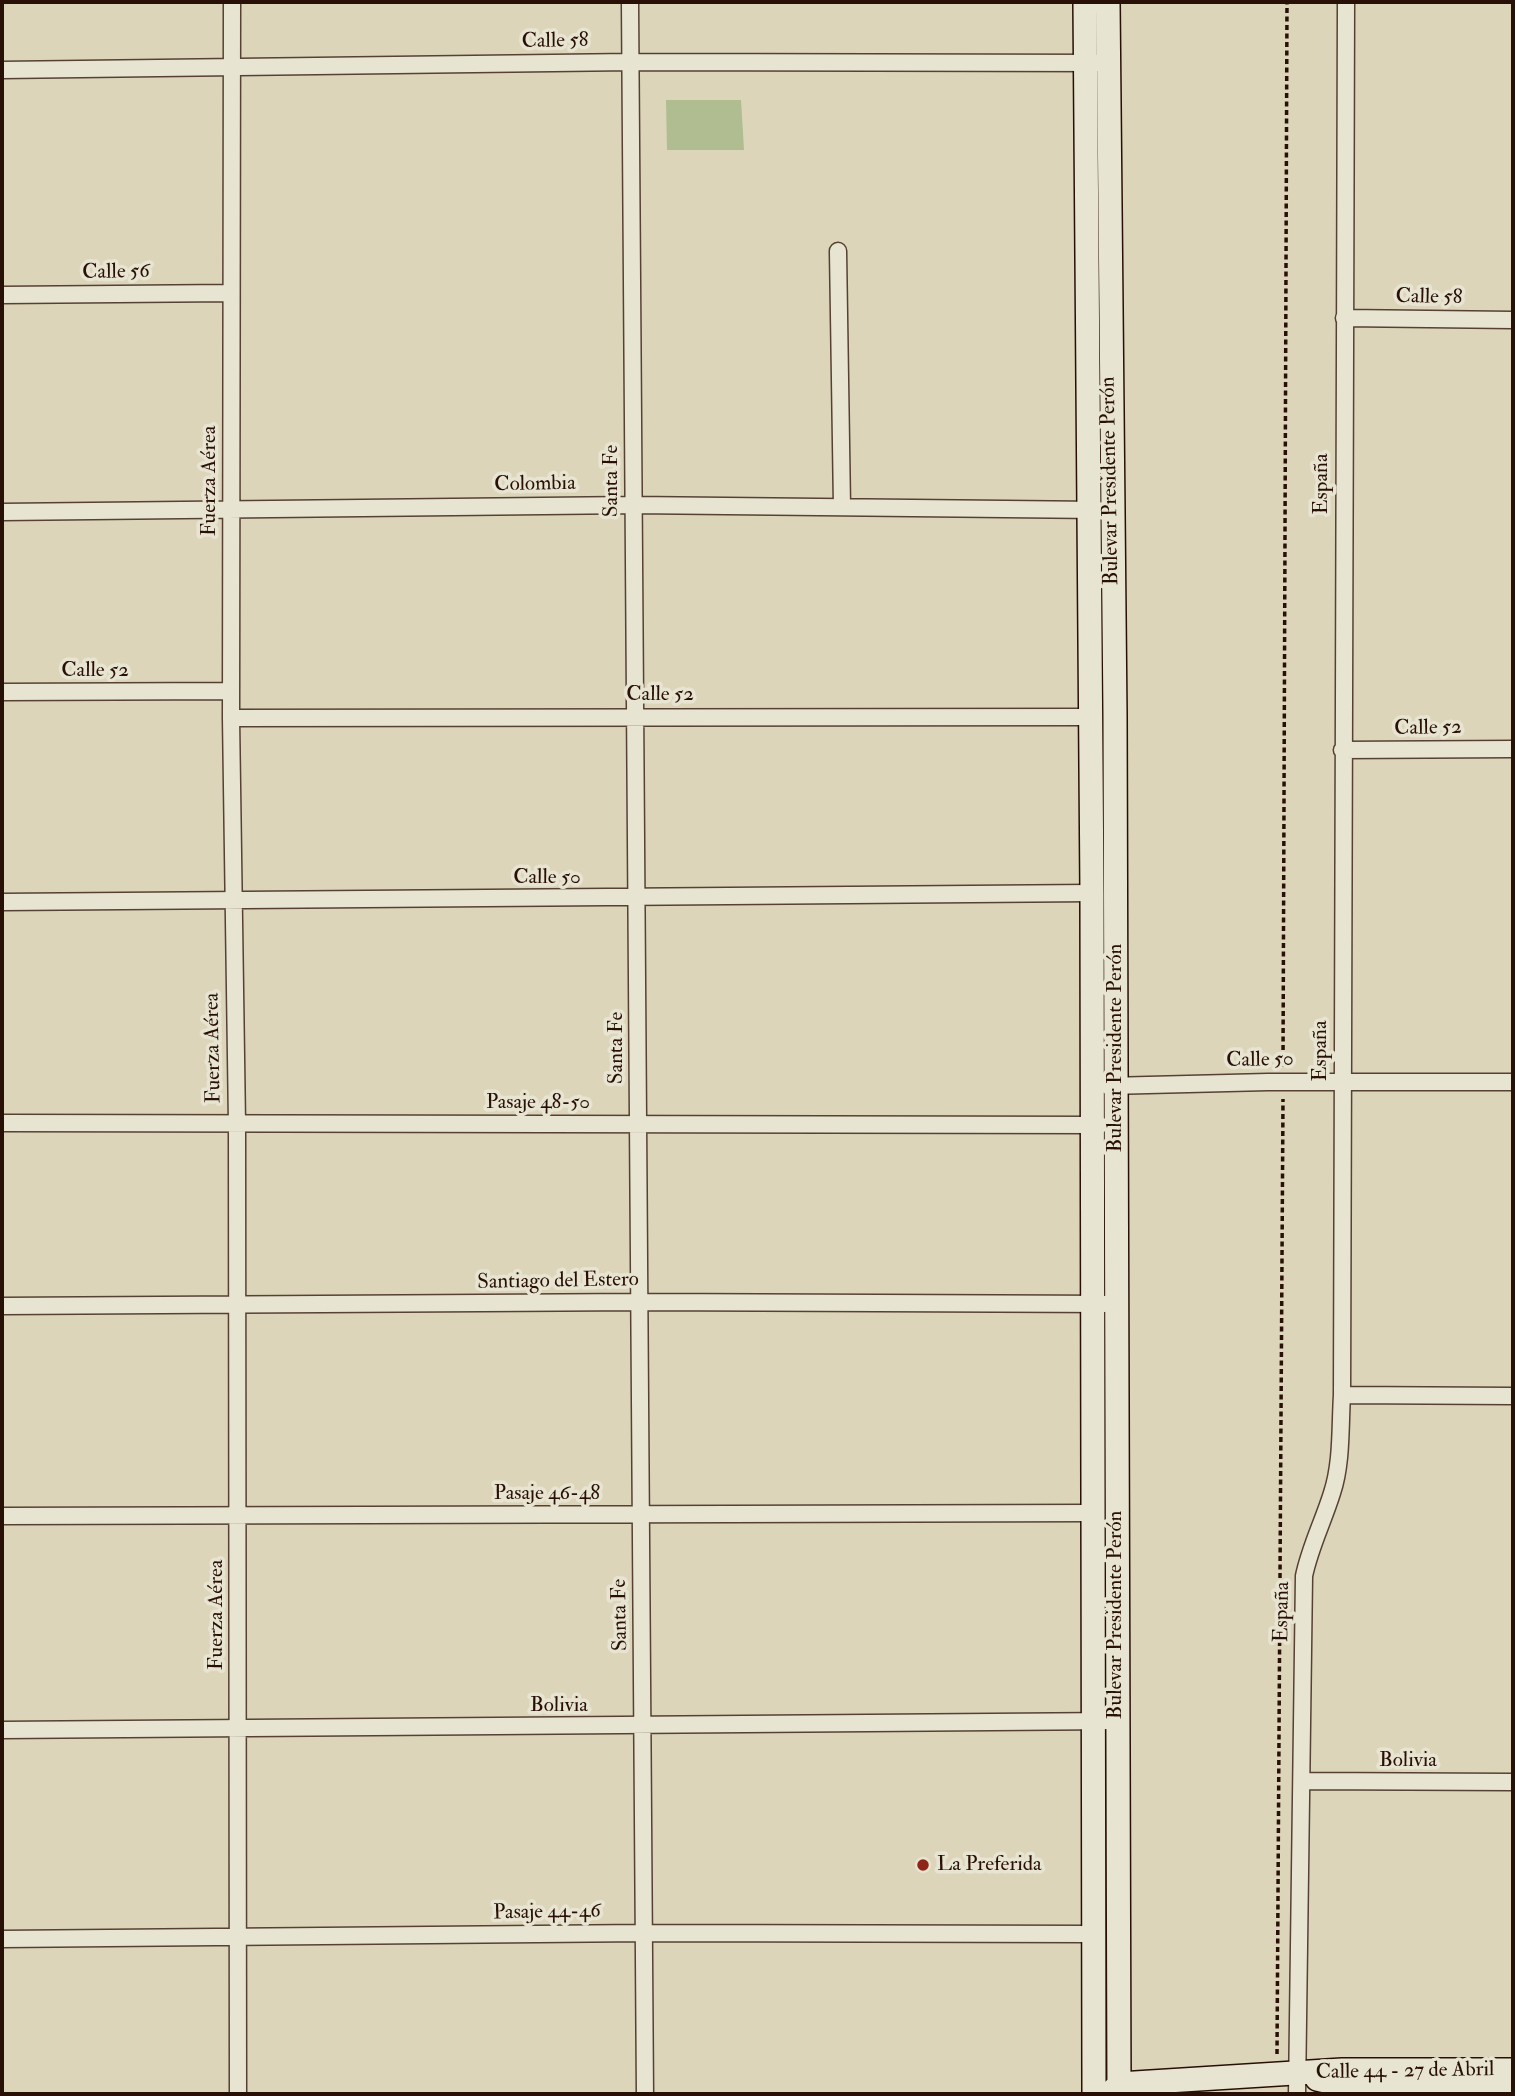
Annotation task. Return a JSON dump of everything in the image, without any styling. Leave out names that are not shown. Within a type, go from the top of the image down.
[{"type":"main road","name":"Bulevar Presidente Perón","points":[[1085,2],[1092,1125],[1104,1304],[1116,1721],[1116,2091]]},
{"type":"main road","name":"Bulevar Presidente Perón","points":[[1094,2094],[1091,1723],[1093,1513],[1116,1125],[1108,2]]},
{"type":"main road","name":"Calle 44 - 27 de Abril","points":[[1290,2082],[1342,2070],[1513,2070]]},
{"type":"main road","name":"Calle 44 - 27 de Abril","points":[[1116,2091],[1169,2079],[1290,2082],[1351,2090],[1513,2086]]},
{"type":"street","name":"Fuerza Aérea","points":[[232,2],[230,718],[237,1124],[238,2094]]},
{"type":"street","name":"Santa Fe","points":[[630,2],[633,716],[637,898],[645,2094]]},
{"type":"street","name":"España","points":[[1290,2082],[1302,1782],[1304,1576],[1310,1547],[1333,1493],[1338,1467],[1342,1395],[1346,2]]},
{"type":"street","name":"Calle 58","points":[[2,69],[631,62],[1109,63]]},
{"type":"street","points":[[838,251],[842,507]]},
{"type":"street","name":"Calle 56","points":[[2,295],[231,293]]},
{"type":"street","name":"Calle 58","points":[[1344,318],[1513,320]]},
{"type":"street","name":"Colombia","points":[[2,512],[633,505],[1111,510]]},
{"type":"street","name":"Calle 52","points":[[2,692],[231,691]]},
{"type":"street","name":"Calle 52","points":[[230,718],[1090,717]]},
{"type":"street","name":"Calle 52","points":[[1342,750],[1513,749]]},
{"type":"street","name":"Calle 50","points":[[2,902],[1092,893]]},
{"type":"street","name":"Calle 50","points":[[1092,1086],[1342,1081],[1513,1082]]},
{"type":"street","name":"Pasaje 48-50","points":[[2,1123],[1116,1125]]},
{"type":"street","name":"Santiago del Estero","points":[[2,1307],[640,1302],[1104,1304]]},
{"type":"street","points":[[1342,1395],[1513,1396]]},
{"type":"street","name":"Pasaje 46-48","points":[[2,1516],[1093,1513]]},
{"type":"street","name":"Bolivia","points":[[2,1730],[643,1727],[1116,1721]]},
{"type":"street","name":"Bolivia","points":[[1302,1782],[1513,1782]]},
{"type":"street","name":"Pasaje 44-46","points":[[2,1939],[644,1933],[1093,1934]]},
{"type":"path","points":[[1287,2],[1283,1082],[1290,2082]]},
{"type":"green space","points":[[666,100],[741,100],[744,150],[667,150]]},
{"type":"place","name":"La Preferida","points":[[923,1865]]}]
